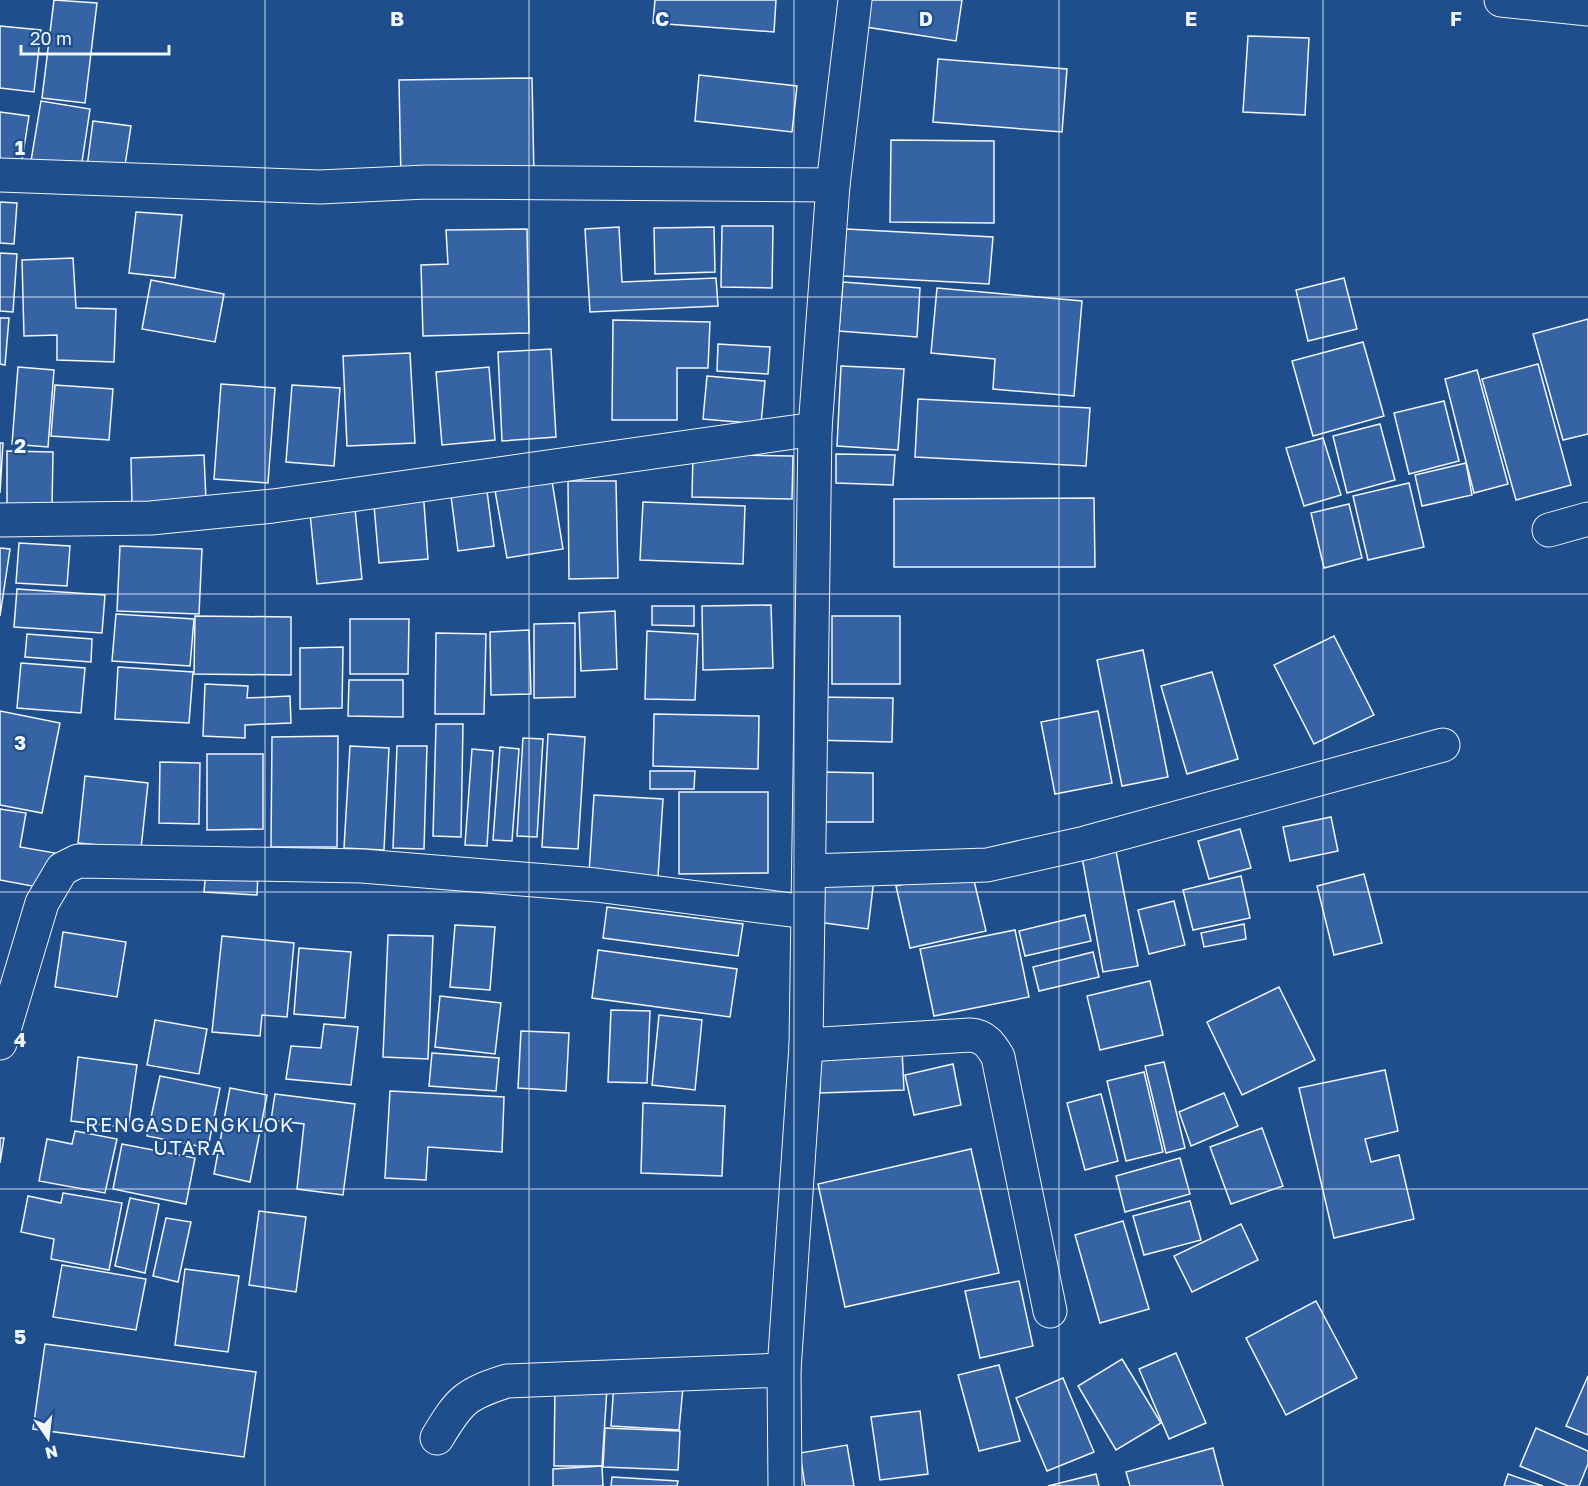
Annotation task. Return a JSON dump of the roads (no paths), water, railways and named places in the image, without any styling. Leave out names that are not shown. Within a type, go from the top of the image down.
[{"type":"street","points":[[785,1486],[784,1370],[806,1045],[816,429],[833,185],[855,0]]},
{"type":"street","points":[[1501,0],[1588,9]]},
{"type":"street","points":[[0,175],[320,187],[426,182],[833,185]]},
{"type":"street","points":[[0,520],[151,518],[273,506],[816,429]]},
{"type":"street","points":[[1549,530],[1588,519]]},
{"type":"street","points":[[809,871],[987,865],[1085,843],[1443,745]]},
{"type":"street","points":[[0,1043],[42,903],[62,869],[78,861],[362,866],[596,885],[807,912]]},
{"type":"street","points":[[806,1045],[978,1035],[992,1046],[998,1057],[1050,1311]]},
{"type":"street","points":[[436,1438],[456,1406],[479,1390],[507,1381],[784,1370]]},
{"type":"district","name":"RENGASDENGKLOK UTARA","points":[[190,1136]]}]
